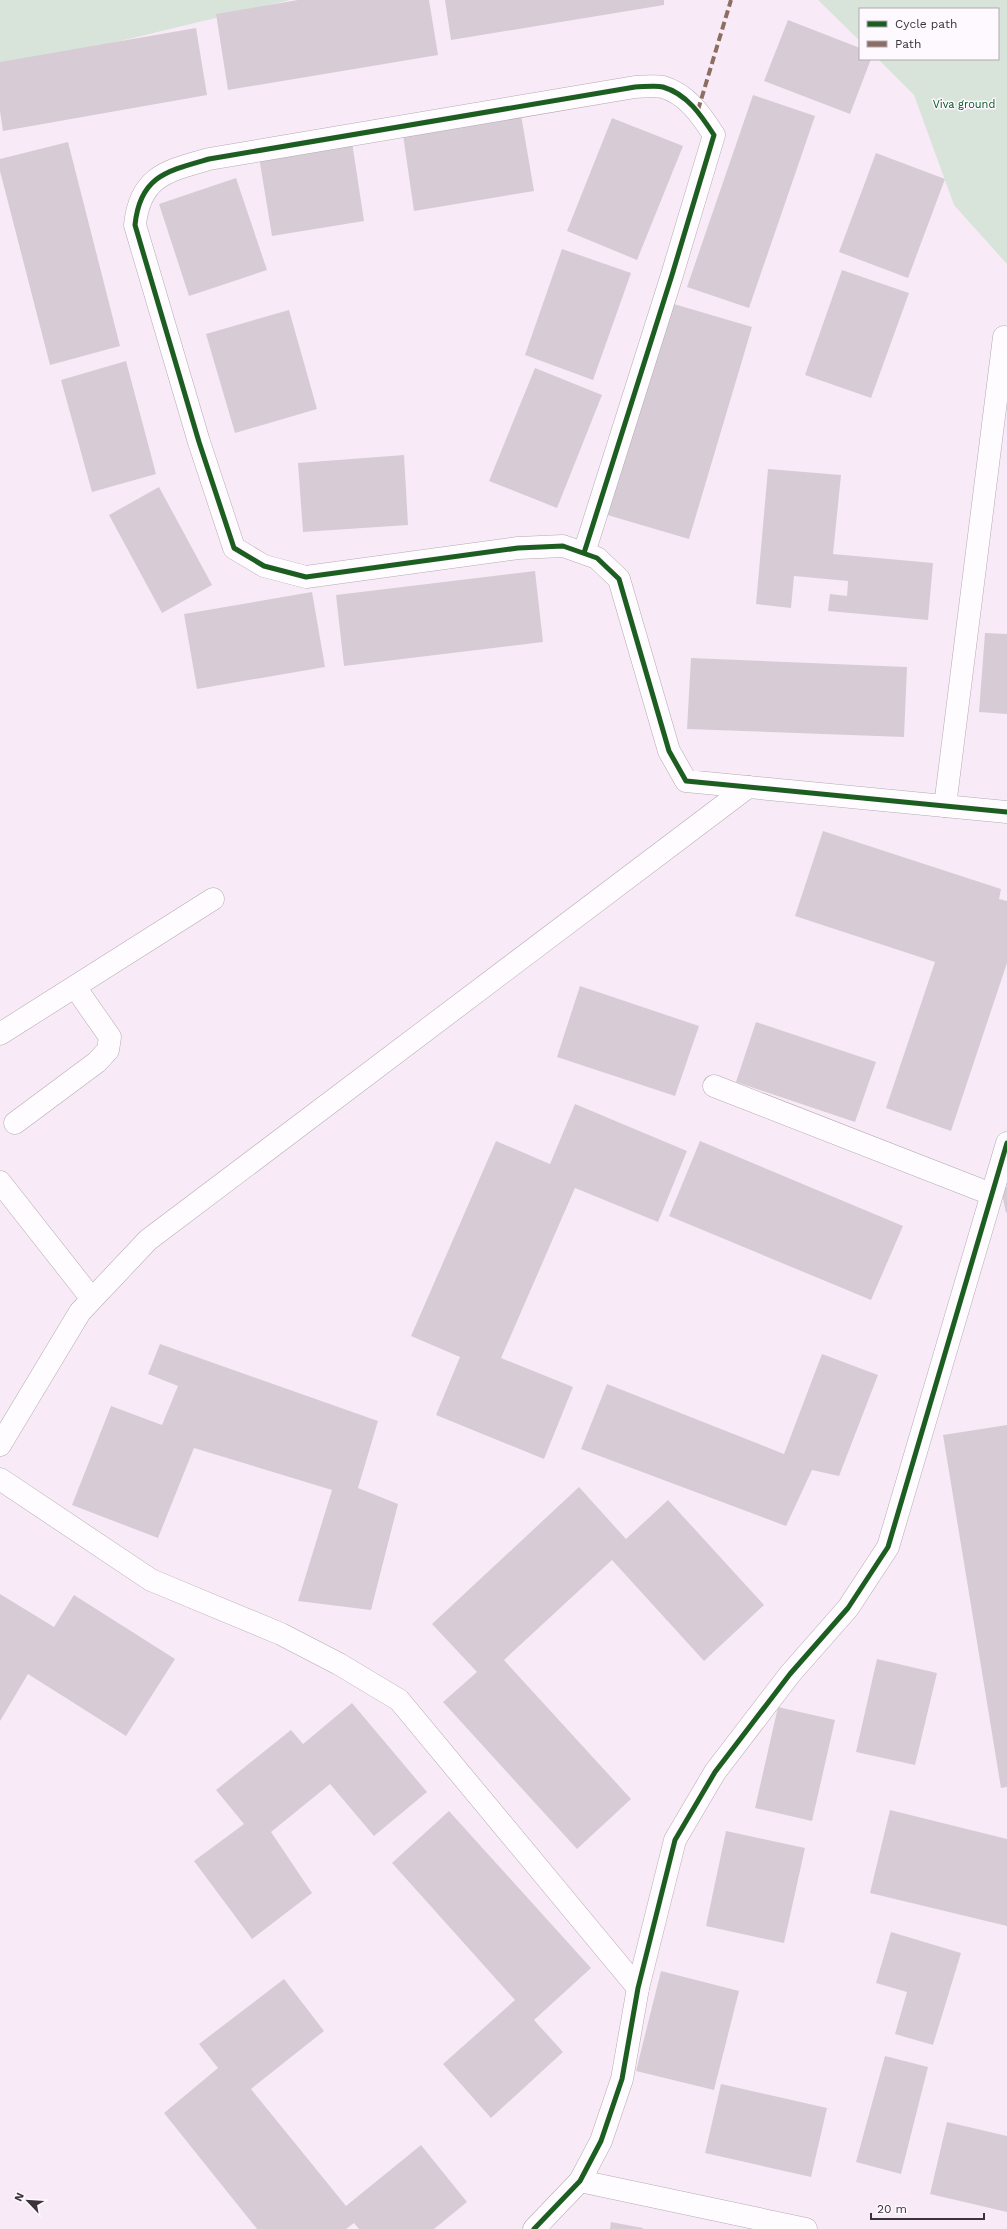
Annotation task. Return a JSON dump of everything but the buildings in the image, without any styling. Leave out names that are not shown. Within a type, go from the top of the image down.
[{"type":"street","points":[[584,553],[672,275],[714,135],[698,110],[678,94],[662,87],[635,87],[210,159],[171,170],[158,178],[145,191],[137,208],[135,225],[199,442],[234,548],[264,566],[306,577],[518,548],[563,546],[584,553],[597,558],[619,579],[669,751],[686,781],[1007,812]]},
{"type":"street","points":[[945,806],[1004,337]]},
{"type":"street","points":[[0,1445],[80,1312],[148,1240],[748,787]]},
{"type":"street","points":[[0,1034],[213,899]]},
{"type":"street","points":[[15,1123],[96,1062],[108,1050],[110,1036],[75,987]]},
{"type":"street","points":[[714,1086],[992,1194]]},
{"type":"street","points":[[534,2229],[580,2181],[601,2141],[622,2079],[638,1988],[675,1840],[715,1772],[790,1674],[848,1608],[888,1547],[1007,1143]]},
{"type":"street","points":[[4,1196],[92,1298]]},
{"type":"street","points":[[0,1479],[151,1580],[281,1634],[339,1664],[399,1700],[638,1988]]},
{"type":"street","points":[[580,2181],[806,2229]]},
{"type":"green space","points":[[0,0],[290,0],[0,70]]},
{"type":"green space","name":"Viva ground","points":[[818,0],[1007,0],[1007,264],[954,205],[914,95],[879,60],[999,60],[999,8],[859,8],[859,40]]},
{"type":"marked path","points":[[698,110],[731,0]]},
{"type":"cycle path","points":[[584,553],[672,275],[714,135],[693,106],[686,100],[672,90],[660,86],[635,87],[209,159],[168,172],[158,178],[150,186],[143,196],[138,209],[135,225],[199,442],[234,548],[264,566],[306,577],[518,548],[563,546],[597,558],[619,579],[669,751],[686,781],[1007,812]]},
{"type":"cycle path","points":[[534,2229],[580,2181],[601,2141],[622,2079],[638,1988],[675,1840],[715,1772],[790,1674],[848,1608],[888,1547],[1007,1143]]}]
